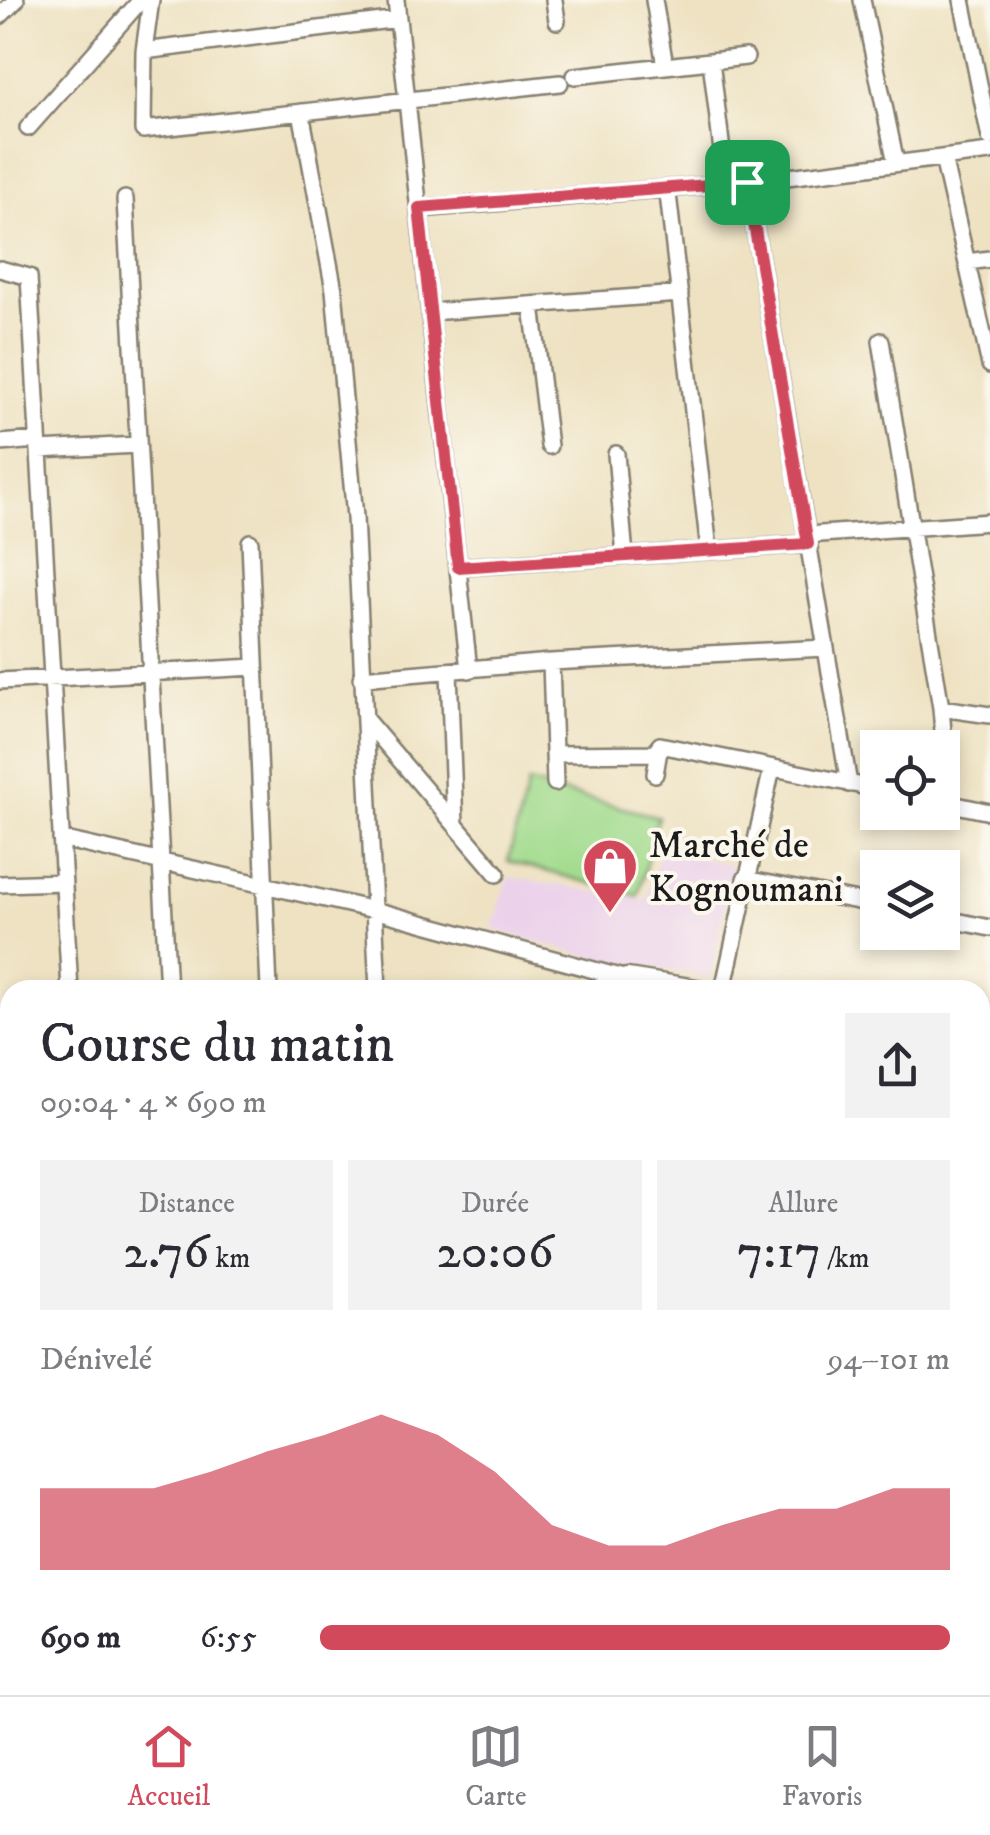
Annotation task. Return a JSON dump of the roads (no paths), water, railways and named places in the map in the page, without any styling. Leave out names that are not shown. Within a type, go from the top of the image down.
[{"type":"street","points":[[0,16],[16,0]]},
{"type":"street","points":[[28,128],[141,0]]},
{"type":"street","points":[[151,0],[144,51],[144,130],[746,57]]},
{"type":"street","points":[[554,0],[557,21]]},
{"type":"street","points":[[654,0],[665,66]]},
{"type":"street","points":[[862,0],[896,164]]},
{"type":"street","points":[[962,0],[990,138]]},
{"type":"street","points":[[401,1],[398,20],[469,670]]},
{"type":"street","points":[[144,51],[398,20]]},
{"type":"street","points":[[711,61],[726,184]]},
{"type":"street","points":[[301,112],[334,290],[355,517],[378,980]]},
{"type":"street","points":[[419,208],[747,182],[990,152]]},
{"type":"street","points":[[943,158],[990,362]]},
{"type":"street","points":[[747,182],[848,784]]},
{"type":"street","points":[[668,194],[709,550]]},
{"type":"street","points":[[125,198],[167,980]]},
{"type":"street","points":[[967,262],[990,259]]},
{"type":"street","points":[[0,269],[29,277],[69,980]]},
{"type":"street","points":[[430,312],[680,294]]},
{"type":"street","points":[[532,304],[549,446]]},
{"type":"street","points":[[880,341],[942,730]]},
{"type":"street","points":[[0,443],[138,445]]},
{"type":"street","points":[[616,454],[625,556]]},
{"type":"street","points":[[458,567],[709,550],[990,522]]},
{"type":"street","points":[[250,542],[269,980]]},
{"type":"street","points":[[361,678],[551,662],[826,648]]},
{"type":"street","points":[[551,662],[555,782]]},
{"type":"street","points":[[0,680],[255,667]]},
{"type":"street","points":[[449,672],[455,825]]},
{"type":"street","points":[[941,708],[990,715]]},
{"type":"street","points":[[365,719],[497,874]]},
{"type":"street","points":[[655,774],[660,745],[860,786]]},
{"type":"street","points":[[554,754],[659,753]]},
{"type":"street","points":[[725,980],[772,768]]},
{"type":"street","points":[[960,806],[990,812]]},
{"type":"street","points":[[61,839],[374,910],[633,980]]},
{"type":"street","points":[[745,879],[860,901]]},
{"type":"street","points":[[0,884],[64,882]]},
{"type":"street","points":[[960,922],[990,928]]},
{"type":"street","points":[[0,1301],[0,1323]]},
{"type":"place","name":"Marché de Kognoumani","points":[[610,915]]}]
